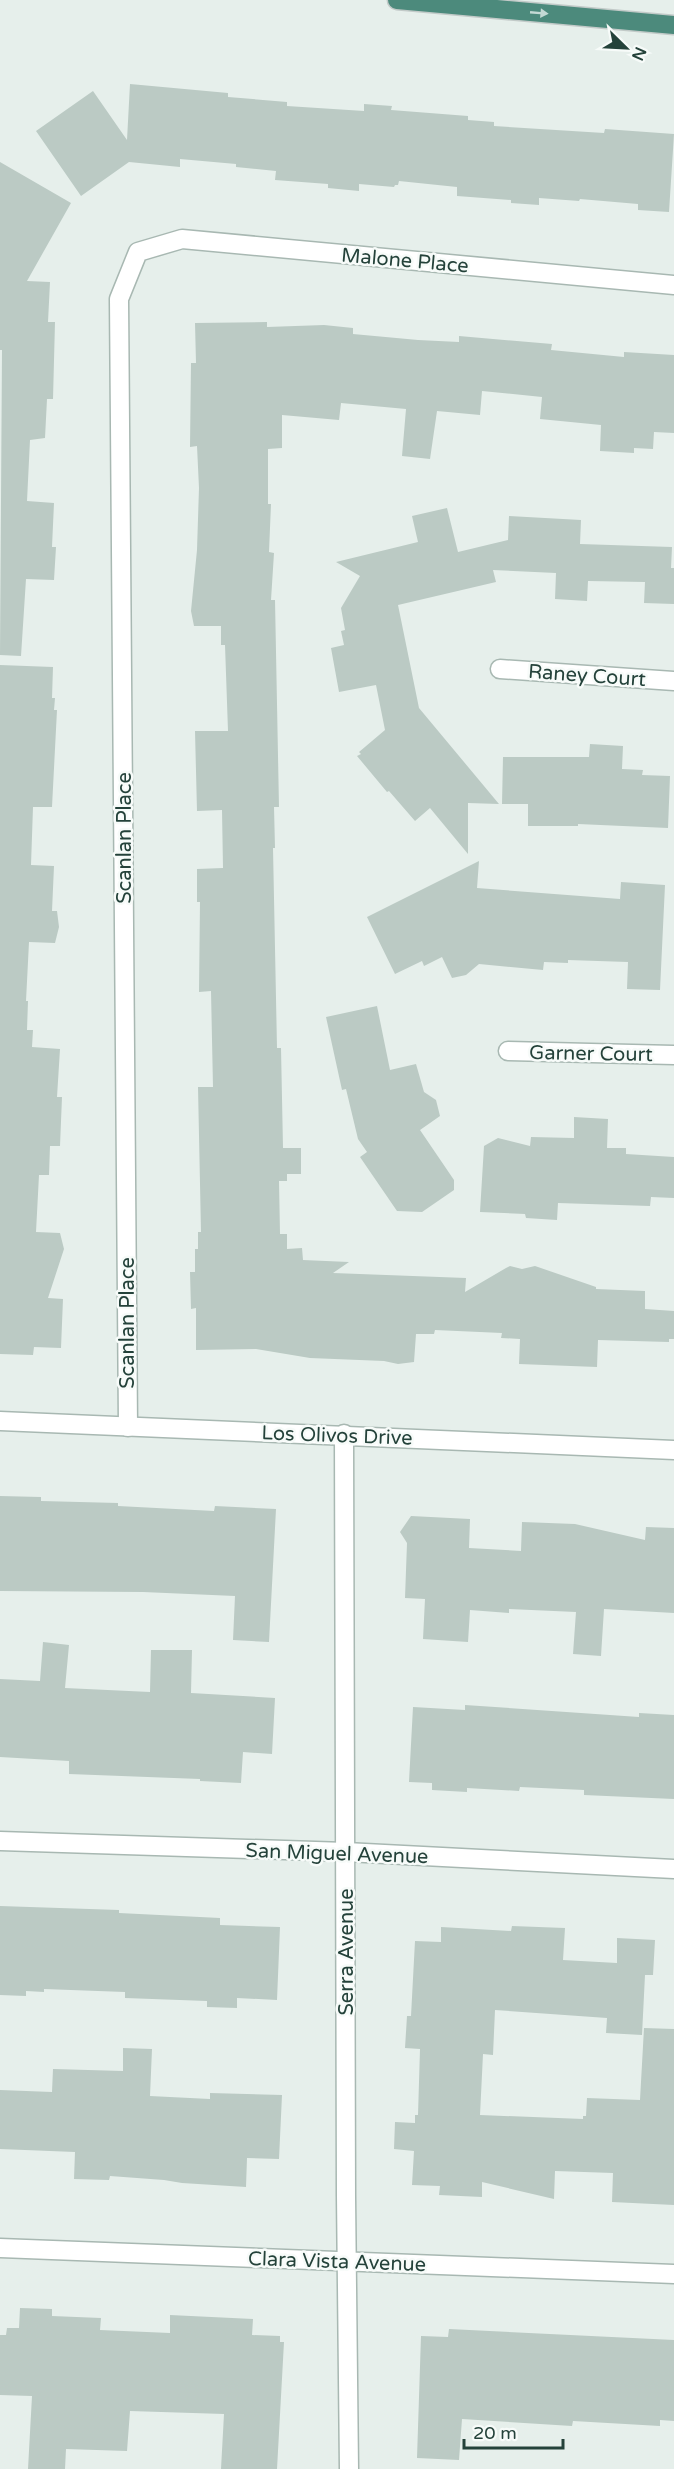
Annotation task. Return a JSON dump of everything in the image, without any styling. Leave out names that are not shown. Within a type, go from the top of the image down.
[{"type":"highway","points":[[397,0],[674,25]]},
{"type":"street","name":"Malone Place","points":[[138,252],[182,239],[674,285]]},
{"type":"street","name":"Scanlan Place","points":[[128,1427],[119,299],[138,252]]},
{"type":"street","name":"Raney Court","points":[[500,669],[674,681]]},
{"type":"street","name":"Garner Court","points":[[508,1051],[674,1055]]},
{"type":"street","name":"Los Olivos Drive","points":[[0,1421],[674,1450]]},
{"type":"street","name":"Serra Avenue","points":[[344,1434],[346,2262],[349,2469]]},
{"type":"street","name":"San Miguel Avenue","points":[[0,1841],[346,1852],[674,1869]]},
{"type":"street","name":"Clara Vista Avenue","points":[[0,2248],[674,2274]]},
{"type":"building","points":[[130,84],[228,93],[228,97],[287,102],[287,106],[364,111],[364,104],[392,106],[391,110],[468,116],[468,120],[494,122],[494,126],[604,133],[605,129],[674,134],[669,212],[638,210],[638,204],[580,199],[579,201],[539,198],[539,205],[511,203],[511,200],[457,196],[457,187],[399,181],[394,187],[359,184],[359,191],[328,188],[328,184],[275,180],[276,171],[236,167],[236,164],[180,159],[180,167],[129,162],[81,196],[36,131],[93,91],[127,140]]},
{"type":"building","points":[[0,162],[71,203],[27,281],[50,282],[48,322],[55,322],[53,399],[47,399],[45,438],[30,440],[27,501],[54,503],[52,547],[56,547],[54,580],[26,579],[21,656],[0,655],[2,350],[0,350]]},
{"type":"building","points":[[267,322],[267,327],[324,325],[353,328],[353,334],[418,340],[459,342],[459,336],[552,344],[551,350],[624,357],[624,352],[674,355],[674,433],[654,432],[653,449],[634,448],[634,453],[600,451],[601,425],[540,419],[542,397],[482,391],[480,415],[437,411],[430,459],[402,456],[406,409],[341,403],[339,420],[282,415],[282,448],[268,449],[268,504],[271,504],[269,552],[274,553],[271,600],[275,600],[279,807],[274,807],[275,848],[273,848],[277,1048],[281,1048],[283,1148],[301,1148],[301,1174],[287,1174],[287,1181],[279,1181],[280,1234],[287,1234],[287,1249],[302,1248],[303,1260],[349,1262],[333,1273],[466,1278],[465,1292],[510,1266],[522,1269],[535,1266],[596,1287],[596,1289],[645,1291],[645,1309],[674,1311],[674,1339],[669,1339],[669,1342],[598,1340],[597,1367],[519,1364],[520,1339],[501,1338],[502,1333],[435,1330],[434,1334],[416,1334],[414,1362],[398,1364],[384,1361],[310,1358],[256,1349],[196,1350],[196,1308],[191,1309],[190,1272],[195,1272],[195,1249],[198,1249],[198,1232],[201,1232],[198,1087],[213,1087],[211,991],[199,992],[200,902],[197,902],[197,869],[223,868],[222,810],[197,811],[195,731],[228,731],[225,645],[221,645],[221,626],[194,626],[191,611],[197,550],[199,488],[197,446],[190,447],[191,363],[196,363],[195,323]]},
{"type":"building","points":[[447,508],[458,552],[508,540],[509,516],[581,520],[580,544],[672,547],[671,568],[674,568],[674,604],[644,603],[645,582],[588,581],[587,601],[555,599],[556,573],[493,570],[496,582],[398,605],[419,708],[499,804],[468,803],[468,854],[430,808],[415,821],[357,756],[385,730],[376,685],[339,692],[331,648],[344,645],[341,631],[345,630],[341,608],[360,576],[336,562],[418,542],[412,516]]},
{"type":"building","points":[[0,665],[53,667],[52,698],[55,698],[54,710],[57,710],[52,807],[33,807],[31,865],[54,866],[52,911],[57,911],[59,927],[55,943],[29,942],[26,1001],[28,1001],[27,1030],[33,1030],[32,1047],[60,1049],[57,1097],[62,1097],[60,1146],[50,1146],[49,1175],[39,1175],[36,1232],[60,1233],[64,1249],[48,1298],[63,1299],[61,1348],[34,1347],[33,1355],[0,1354]]},
{"type":"building","points":[[590,744],[623,746],[622,769],[643,770],[642,775],[670,776],[668,828],[578,824],[578,826],[528,826],[528,804],[502,804],[503,757],[589,757]]},
{"type":"building","points":[[479,861],[477,888],[620,899],[621,882],[665,885],[660,990],[627,989],[628,962],[568,960],[568,963],[544,962],[543,970],[479,964],[466,975],[452,978],[442,957],[424,966],[422,961],[395,974],[367,917]]},
{"type":"building","points":[[377,1006],[390,1070],[416,1064],[424,1092],[436,1100],[440,1116],[420,1130],[454,1180],[454,1190],[422,1212],[397,1211],[360,1157],[367,1152],[358,1139],[346,1089],[342,1090],[326,1017]]},
{"type":"building","points":[[574,1117],[608,1119],[607,1148],[626,1148],[626,1154],[674,1157],[674,1198],[651,1197],[650,1206],[558,1203],[557,1220],[526,1218],[525,1214],[480,1212],[484,1146],[498,1138],[530,1146],[531,1137],[574,1138]]},
{"type":"building","points":[[0,1496],[41,1497],[41,1501],[118,1503],[118,1506],[214,1511],[215,1506],[276,1509],[269,1642],[233,1640],[235,1596],[143,1592],[0,1591]]},
{"type":"building","points":[[411,1516],[470,1519],[469,1548],[521,1551],[522,1522],[575,1524],[645,1540],[646,1527],[674,1528],[674,1613],[604,1609],[601,1656],[573,1654],[576,1612],[509,1609],[509,1613],[470,1610],[468,1642],[423,1639],[425,1599],[405,1598],[407,1543],[400,1532]]},
{"type":"building","points":[[43,1642],[69,1645],[65,1688],[150,1692],[151,1650],[192,1650],[191,1693],[275,1698],[272,1754],[243,1752],[241,1783],[200,1781],[200,1779],[69,1774],[69,1761],[0,1757],[0,1679],[40,1681]]},
{"type":"building","points":[[465,1705],[639,1717],[639,1713],[674,1715],[674,1799],[584,1795],[584,1790],[520,1787],[519,1791],[467,1788],[467,1792],[432,1790],[432,1783],[409,1782],[413,1707],[465,1710]]},
{"type":"building","points":[[0,1906],[119,1910],[119,1913],[220,1918],[220,1925],[280,1927],[277,2000],[237,1998],[237,2008],[207,2007],[207,2001],[125,1998],[125,1992],[44,1989],[44,1992],[26,1991],[26,1996],[0,1995]]},
{"type":"building","points":[[512,1926],[565,1928],[563,1960],[617,1963],[617,1938],[655,1940],[653,1975],[645,1975],[642,2035],[606,2033],[607,2018],[495,2010],[493,2055],[483,2054],[480,2115],[583,2119],[583,2116],[586,2116],[587,2098],[640,2100],[644,2028],[674,2029],[674,2205],[612,2202],[613,2173],[555,2171],[554,2199],[482,2182],[482,2197],[439,2195],[440,2186],[412,2185],[414,2151],[394,2149],[395,2122],[415,2123],[415,2115],[418,2115],[420,2049],[405,2048],[407,2016],[411,2016],[415,1941],[441,1942],[441,1927],[511,1931]]},
{"type":"building","points":[[123,2048],[152,2049],[150,2096],[210,2099],[210,2093],[282,2095],[279,2159],[247,2158],[246,2187],[110,2176],[109,2180],[74,2179],[75,2152],[0,2149],[0,2090],[52,2092],[53,2069],[123,2071]]},
{"type":"building","points":[[20,2308],[52,2309],[52,2316],[101,2318],[100,2330],[170,2333],[170,2315],[253,2319],[252,2335],[280,2336],[280,2342],[284,2342],[277,2469],[221,2469],[224,2414],[130,2411],[127,2451],[66,2449],[65,2469],[28,2469],[32,2396],[0,2395],[0,2335],[6,2335],[7,2328],[19,2328]]},
{"type":"building","points":[[449,2329],[674,2340],[674,2421],[660,2420],[660,2426],[573,2421],[572,2426],[462,2419],[459,2460],[417,2458],[421,2336],[448,2337]]}]
